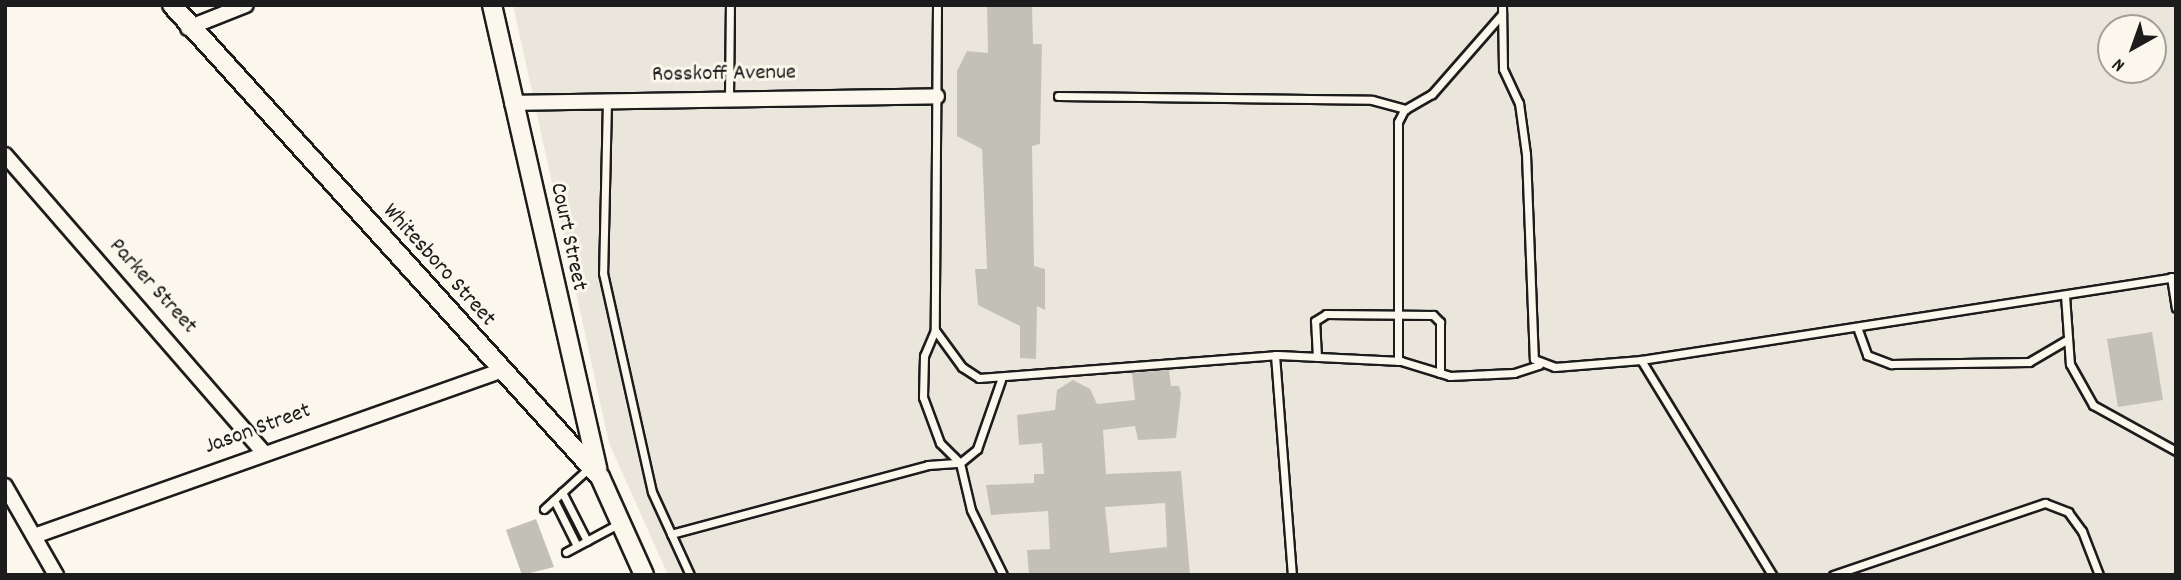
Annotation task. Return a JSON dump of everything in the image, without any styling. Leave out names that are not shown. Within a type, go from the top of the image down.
[{"type":"street","name":"Whitesboro Street","points":[[172,5],[188,27],[499,371],[595,472],[644,575]]},
{"type":"street","points":[[188,27],[246,5]]},
{"type":"street","name":"Court Street","points":[[492,5],[582,424],[595,472]]},
{"type":"street","name":"Rosskoff Avenue","points":[[512,103],[729,96],[937,96]]},
{"type":"street","name":"Parker Street","points":[[5,155],[263,452]]},
{"type":"street","name":"Jason Street","points":[[34,536],[263,452],[499,371]]},
{"type":"street","points":[[7,492],[56,575]]},
{"type":"lane","points":[[729,96],[730,5]]},
{"type":"lane","points":[[937,5],[935,330],[924,356],[923,397],[940,443],[960,464],[971,510],[1003,575]]},
{"type":"lane","points":[[1502,5],[1503,69],[1519,103],[1526,154],[1539,365]]},
{"type":"lane","points":[[1398,361],[1398,122],[1406,109],[1432,94],[1502,14]]},
{"type":"lane","points":[[1058,96],[1372,100],[1406,109]]},
{"type":"lane","points":[[607,100],[603,273],[631,415],[671,534],[690,575]]},
{"type":"lane","points":[[935,330],[962,367],[1001,380],[1275,355],[1398,361],[1440,373],[1514,373],[1539,365],[1641,360],[2174,277],[2176,308]]},
{"type":"lane","points":[[2065,295],[2070,364],[2093,405],[2176,451]]},
{"type":"lane","points":[[1317,357],[1319,317],[1398,315],[1439,319],[1440,373]]},
{"type":"lane","points":[[1857,327],[1867,355],[1891,364],[2029,362],[2068,339]]},
{"type":"lane","points":[[1275,355],[1292,575]]},
{"type":"lane","points":[[1641,360],[1772,575]]},
{"type":"lane","points":[[671,534],[928,465],[960,464],[977,449],[1001,380]]},
{"type":"lane","points":[[544,509],[562,492],[595,472]]},
{"type":"lane","points":[[562,492],[587,541]]},
{"type":"lane","points":[[554,500],[577,546]]},
{"type":"lane","points":[[1833,575],[2045,503],[2068,512],[2082,531],[2099,575]]},
{"type":"lane","points":[[566,552],[621,523]]},
{"type":"shaded area","points":[[513,5],[2176,5],[2176,575],[668,575],[609,443]]},
{"type":"building","points":[[987,5],[1032,5],[1033,44],[1042,44],[1040,144],[1032,146],[1034,266],[1045,269],[1045,310],[1037,306],[1036,359],[1020,358],[1020,326],[978,305],[975,269],[987,269],[982,149],[957,136],[957,71],[967,51],[988,53]]},
{"type":"building","points":[[2152,332],[2163,400],[2118,407],[2107,339]]},
{"type":"building","points":[[1169,370],[1171,386],[1179,386],[1181,394],[1176,438],[1138,440],[1135,426],[1103,430],[1106,474],[1181,471],[1190,575],[1029,575],[1027,550],[1050,549],[1048,511],[991,515],[986,485],[1034,483],[1034,474],[1044,474],[1042,443],[1019,445],[1017,415],[1055,410],[1057,390],[1073,380],[1090,389],[1097,404],[1135,400],[1132,373]],"holes":[[[1165,503],[1167,547],[1110,553],[1105,507]]]},
{"type":"building","points":[[536,519],[554,567],[522,575],[506,530]]}]
